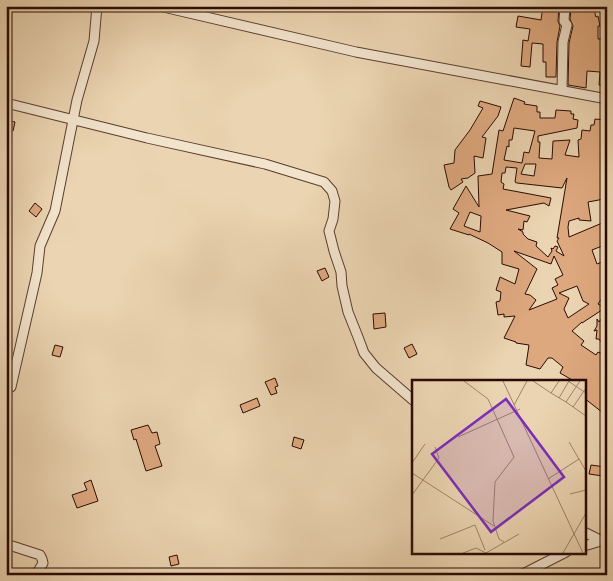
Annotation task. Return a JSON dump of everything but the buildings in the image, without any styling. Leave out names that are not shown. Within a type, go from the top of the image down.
[{"type":"street","points":[[11,388],[37,273],[40,246],[55,211],[72,120],[94,42],[97,6]]},
{"type":"street","points":[[159,6],[356,52],[607,100]]},
{"type":"street","points":[[562,90],[563,42],[567,25],[564,21],[565,6]]},
{"type":"street","points":[[6,103],[265,164],[324,182],[332,191],[335,201],[329,231],[341,272],[348,312],[364,353],[376,368],[412,399]]},
{"type":"street","points":[[586,533],[604,541]]},
{"type":"street","points":[[586,546],[604,541]]},
{"type":"street","points":[[6,544],[40,555],[42,563],[36,575]]},
{"type":"street","points":[[521,575],[562,554]]}]
